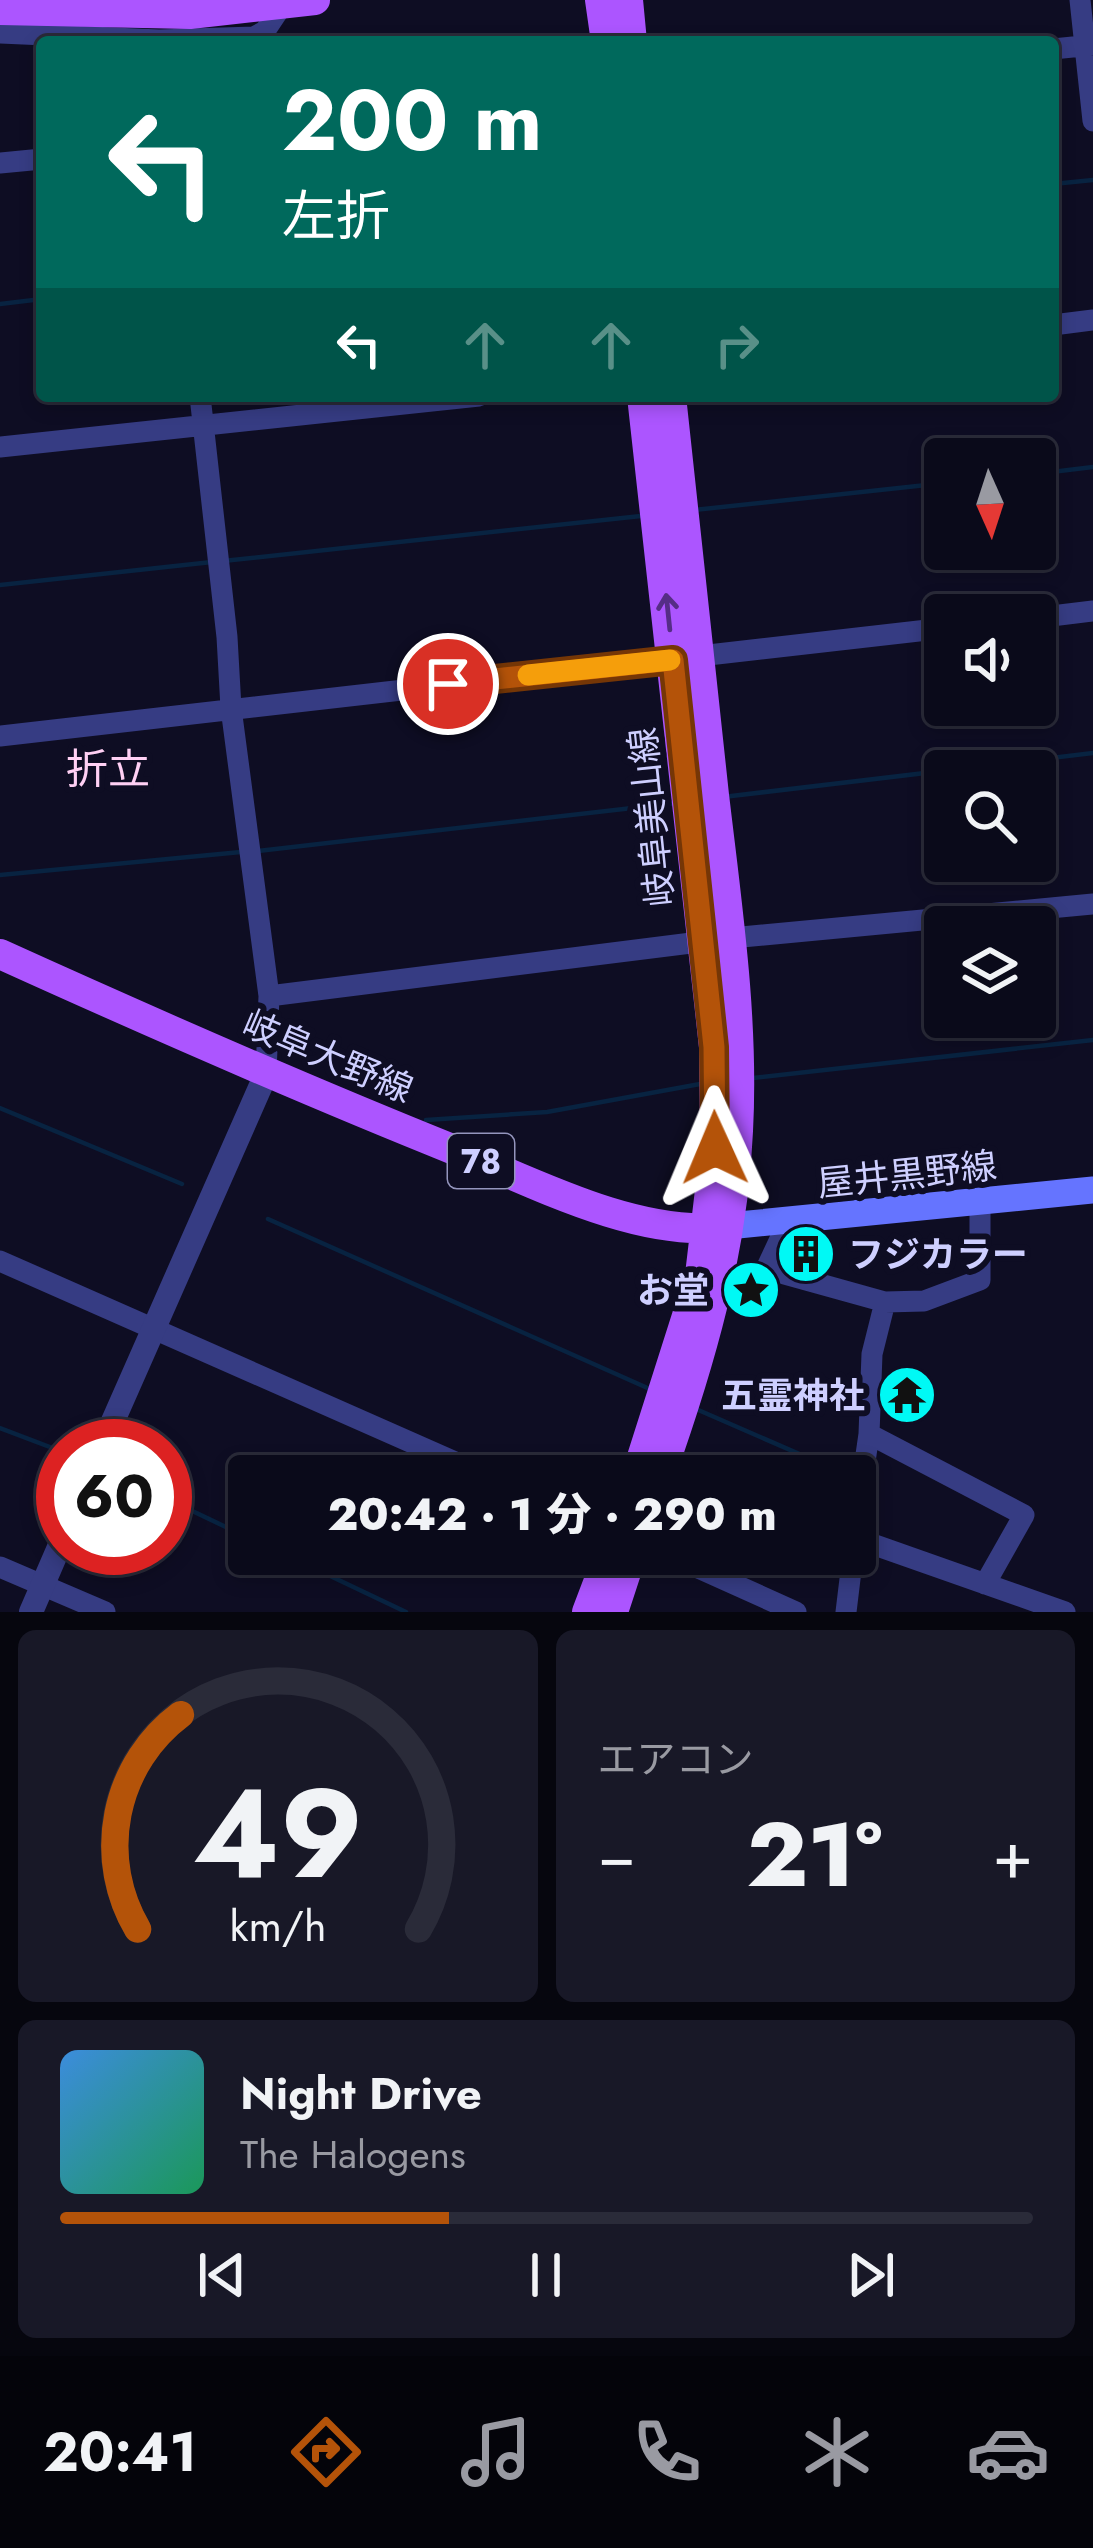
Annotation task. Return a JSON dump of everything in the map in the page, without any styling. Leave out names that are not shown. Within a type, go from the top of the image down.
[{"type":"main road","points":[[0,10],[157,24],[315,0]]},
{"type":"main road","points":[[601,0],[605,36]]},
{"type":"main road","points":[[628,0],[631,36]]},
{"type":"main road","name":"岐阜美山線","points":[[643,402],[686,658]]},
{"type":"main road","name":"岐阜美山線","points":[[671,402],[686,658],[717,939],[715,1228]]},
{"type":"main road","name":"岐阜大野線","points":[[0,954],[266,1074],[578,1200],[652,1222],[715,1228]]},
{"type":"main road","name":"屋井黒野線","points":[[715,1228],[1093,1190]]},
{"type":"main road","points":[[643,1455],[715,1228]]},
{"type":"main road","points":[[667,1455],[704,1347],[715,1228]]},
{"type":"main road","points":[[587,1612],[601,1575]]},
{"type":"main road","points":[[614,1612],[625,1575]]},
{"type":"street","points":[[1080,0],[1089,45],[1093,121]]},
{"type":"street","points":[[0,33],[157,24]]},
{"type":"street","points":[[1059,48],[1089,45]]},
{"type":"street","points":[[0,164],[36,160]]},
{"type":"street","points":[[1059,325],[1093,320]]},
{"type":"street","points":[[114,1419],[266,1074],[269,995],[231,708],[201,402]]},
{"type":"street","points":[[0,447],[426,402]]},
{"type":"street","points":[[1056,615],[1093,611]]},
{"type":"street","points":[[0,736],[924,630]]},
{"type":"street","points":[[269,995],[717,939],[1093,904]]},
{"type":"street","points":[[788,1222],[766,1270],[886,1302],[924,1301],[980,1280],[980,1204]]},
{"type":"street","points":[[0,1261],[439,1455]]},
{"type":"street","points":[[865,1455],[872,1354],[886,1302]]},
{"type":"street","points":[[868,1434],[1024,1515],[985,1584]]},
{"type":"street","points":[[876,1542],[1065,1612]]},
{"type":"street","points":[[0,1567],[105,1612]]},
{"type":"street","points":[[31,1612],[48,1575]]},
{"type":"street","points":[[714,1575],[796,1612]]},
{"type":"street","points":[[846,1612],[850,1575]]},
{"type":"waterway","points":[[1059,183],[1093,180]]},
{"type":"waterway","points":[[0,304],[36,300]]},
{"type":"waterway","points":[[1056,471],[1093,467]]},
{"type":"waterway","points":[[694,510],[924,485]]},
{"type":"waterway","points":[[223,561],[641,516]]},
{"type":"waterway","points":[[0,585],[212,562]]},
{"type":"waterway","points":[[723,797],[1093,753]]},
{"type":"waterway","points":[[258,851],[676,803]]},
{"type":"waterway","points":[[0,875],[241,852]]},
{"type":"waterway","points":[[753,1078],[1093,1040]]},
{"type":"waterway","points":[[426,1120],[547,1112],[700,1084]]},
{"type":"waterway","points":[[0,1108],[182,1184]]},
{"type":"waterway","points":[[268,1219],[652,1390]]},
{"type":"waterway","points":[[696,1409],[802,1455]]},
{"type":"waterway","points":[[0,1428],[36,1442]]},
{"type":"waterway","points":[[192,1511],[228,1528]]},
{"type":"waterway","points":[[328,1575],[406,1612]]},
{"type":"slow traffic","points":[[528,675],[670,660]]},
{"type":"place","name":"フジカラー","points":[[806,1254]]},
{"type":"place","name":"お堂","points":[[751,1290]]},
{"type":"place","name":"五霊神社","points":[[907,1395]]},
{"type":"district","name":"折立","points":[[108,769]]},
{"type":"route","points":[[448,684],[673,660],[714,1047],[715,1148]]}]
